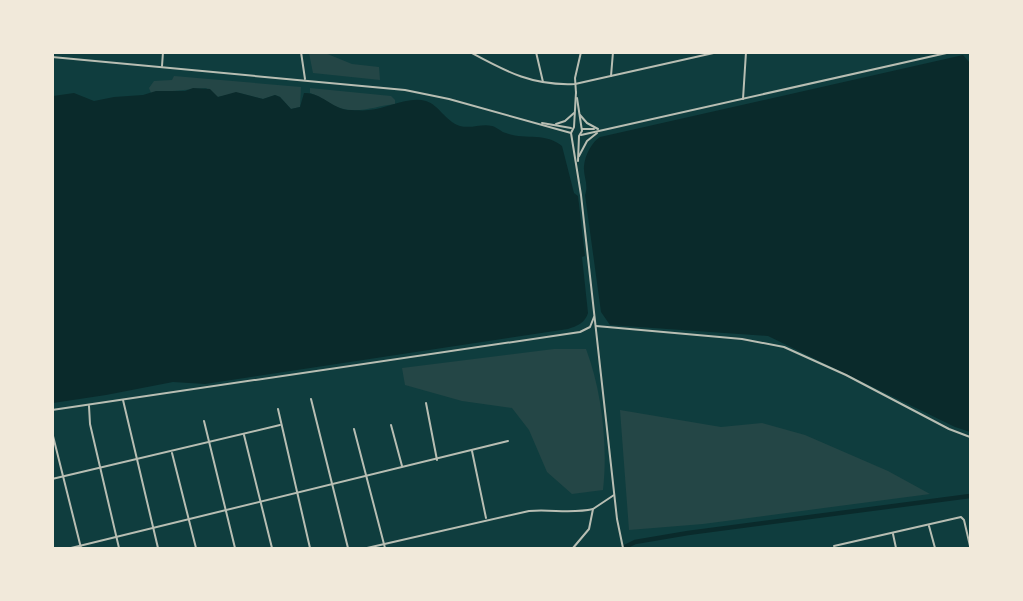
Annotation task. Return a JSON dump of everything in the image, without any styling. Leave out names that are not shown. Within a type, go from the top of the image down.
[{"type":"street","points":[[59,52],[59,57]]},
{"type":"street","points":[[162,66],[163,52]]},
{"type":"street","points":[[300,52],[305,80]]},
{"type":"street","points":[[470,52],[513,75],[544,83],[575,84],[718,52]]},
{"type":"street","points":[[536,52],[544,83]]},
{"type":"street","points":[[581,52],[575,84],[576,111],[572,134],[614,495],[623,548]]},
{"type":"street","points":[[611,76],[613,52]]},
{"type":"street","points":[[743,99],[746,52]]},
{"type":"street","points":[[534,122],[609,129],[951,52]]},
{"type":"street","points":[[52,57],[419,93],[580,136],[598,130]]},
{"type":"street","points":[[550,124],[565,121],[576,111]]},
{"type":"street","points":[[576,111],[581,128],[577,164]]},
{"type":"street","points":[[576,111],[598,130]]},
{"type":"street","points":[[579,156],[587,141],[598,130]]},
{"type":"street","points":[[52,411],[580,332],[590,327],[595,315]]},
{"type":"street","points":[[596,326],[742,340],[784,347],[809,356],[949,429],[971,437]]},
{"type":"street","points":[[311,399],[348,548]]},
{"type":"street","points":[[123,400],[158,548]]},
{"type":"street","points":[[426,403],[437,460]]},
{"type":"street","points":[[89,405],[99,469],[119,548]]},
{"type":"street","points":[[278,409],[310,548]]},
{"type":"street","points":[[204,421],[235,548]]},
{"type":"street","points":[[52,479],[280,425]]},
{"type":"street","points":[[391,425],[402,467]]},
{"type":"street","points":[[354,429],[385,548]]},
{"type":"street","points":[[52,432],[81,547]]},
{"type":"street","points":[[244,434],[272,548]]},
{"type":"street","points":[[71,548],[508,441]]},
{"type":"street","points":[[472,450],[486,520]]},
{"type":"street","points":[[172,452],[196,548]]},
{"type":"street","points":[[367,548],[544,509],[573,512],[593,509],[614,495]]},
{"type":"street","points":[[573,548],[589,529],[593,509]]},
{"type":"street","points":[[834,546],[961,517],[971,546]]},
{"type":"street","points":[[929,524],[935,548]]},
{"type":"street","points":[[892,533],[896,548]]},
{"type":"shaded area","points":[[309,53],[325,53],[352,64],[379,67],[380,80],[313,73]]},
{"type":"shaded area","points":[[963,55],[970,63],[970,432],[768,336],[610,325],[601,312],[585,195],[585,162],[589,149],[597,139]]},
{"type":"shaded area","points":[[174,76],[301,87],[300,107],[291,109],[275,95],[263,99],[239,93],[217,97],[206,88],[151,93],[149,88],[154,81],[172,80]]},
{"type":"shaded area","points":[[193,88],[210,89],[218,97],[236,92],[263,99],[275,95],[291,109],[300,107],[304,93],[316,95],[348,110],[376,109],[404,101],[426,101],[460,126],[488,125],[513,135],[556,142],[562,146],[574,193],[578,196],[585,256],[582,257],[587,316],[580,324],[568,329],[205,384],[173,382],[53,403],[53,96],[74,93],[94,101]]},
{"type":"shaded area","points":[[310,88],[391,96],[395,104],[347,110],[310,93]]},
{"type":"shaded area","points":[[554,349],[586,349],[592,365],[602,419],[605,455],[603,490],[572,494],[547,472],[529,430],[512,408],[462,401],[405,385],[402,368]]},
{"type":"shaded area","points":[[620,410],[721,427],[762,423],[805,435],[888,471],[930,494],[703,524],[629,530]]},
{"type":"waterway","points":[[623,548],[635,542],[688,533],[970,496]]}]
